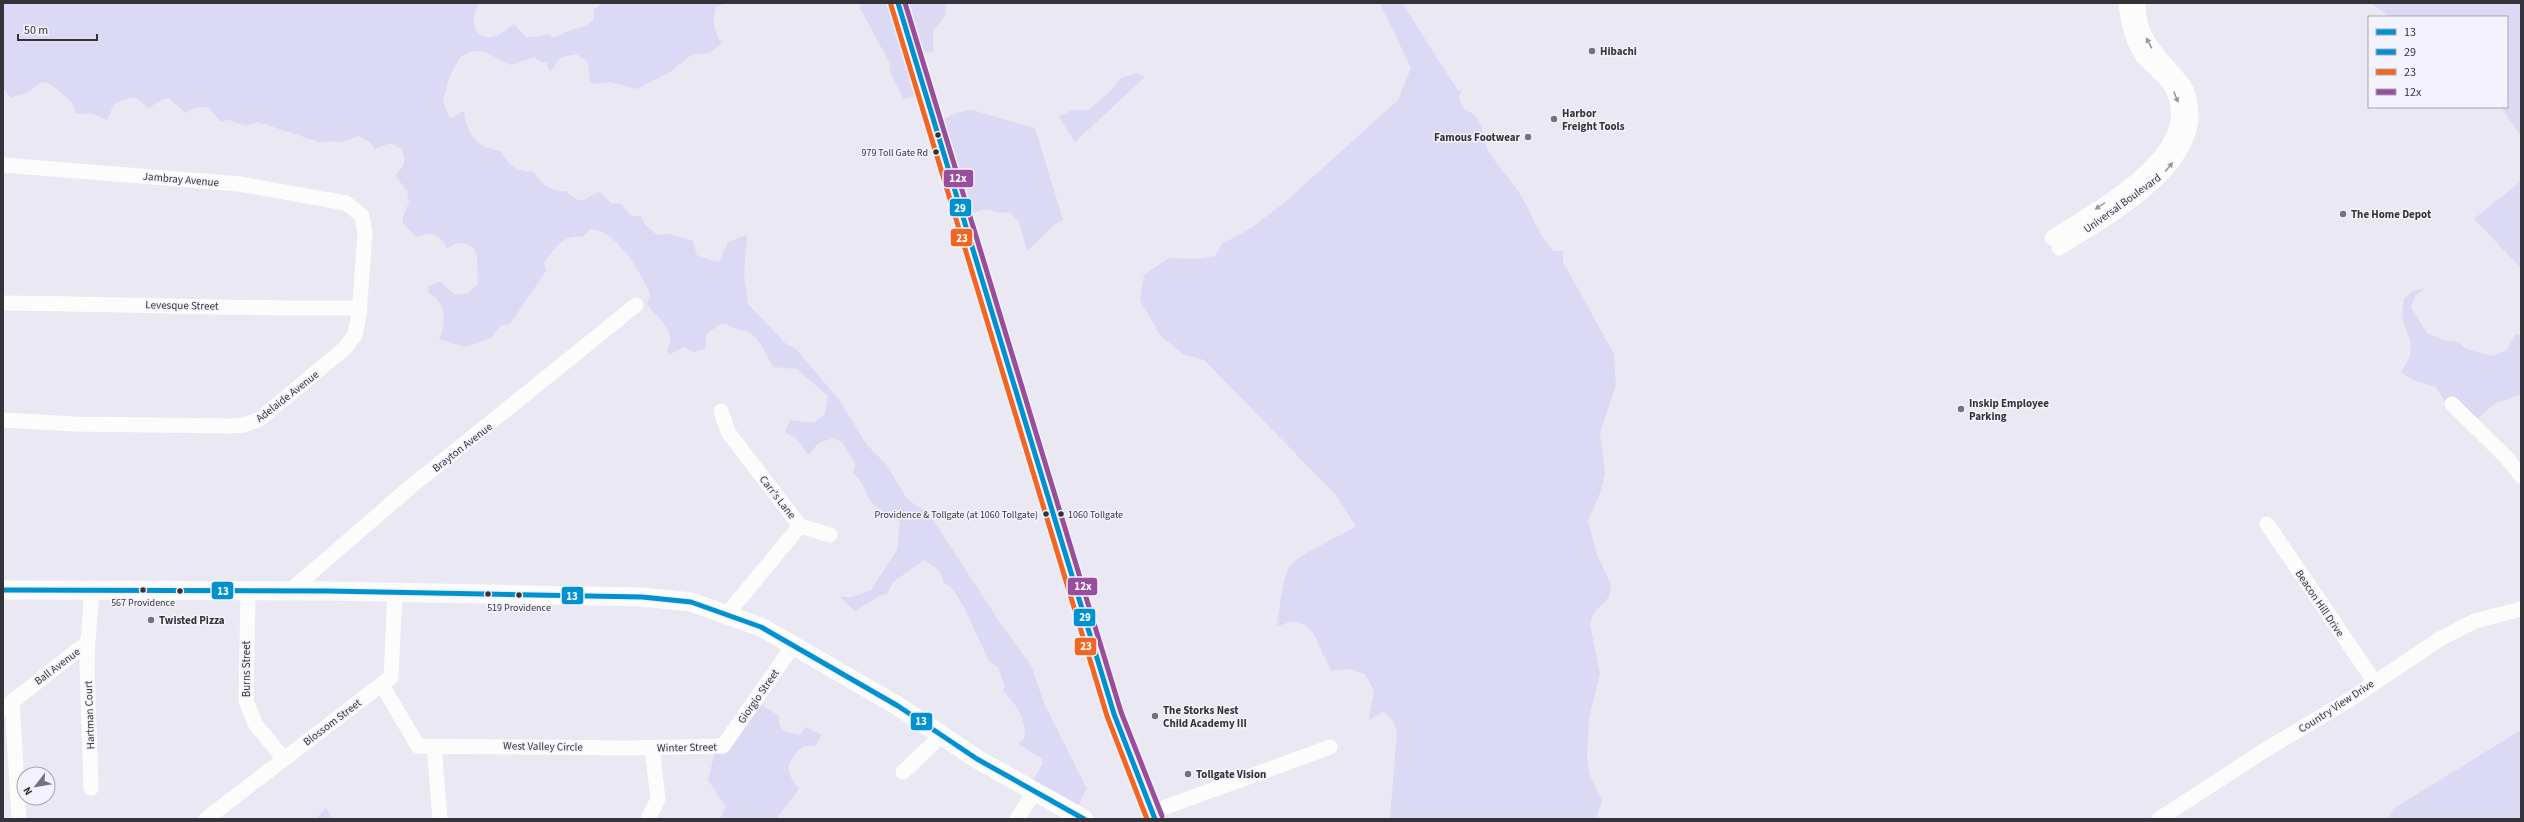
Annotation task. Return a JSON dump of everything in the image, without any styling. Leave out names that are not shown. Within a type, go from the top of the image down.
[{"type":"main road","points":[[898,3],[1111,705],[1153,816]]},
{"type":"main road","points":[[3,590],[92,589],[248,592],[291,590],[670,598],[727,614],[762,627],[898,706],[977,759],[1084,819]]},
{"type":"street","name":"Universal Boulevard","points":[[2126,3],[2127,18],[2140,51],[2170,85],[2176,98],[2179,106],[2178,127],[2167,149],[2152,168],[2056,243],[2108,216],[2160,177],[2183,146],[2190,127],[2191,110],[2188,93],[2148,42],[2140,23],[2138,3]]},
{"type":"street","name":"Jambray Avenue","points":[[3,165],[240,184],[341,202],[355,209]]},
{"type":"street","name":"Adelaide Avenue","points":[[3,420],[75,424],[230,426],[254,422],[289,396],[345,348],[354,335],[360,308],[364,225],[362,216],[355,209]]},
{"type":"street","name":"Levesque Street","points":[[3,303],[161,304],[284,309],[360,308]]},
{"type":"street","name":"Brayton Avenue","points":[[291,590],[408,489],[636,305]]},
{"type":"street","points":[[2452,404],[2521,476]]},
{"type":"street","name":"Carr's Lane","points":[[721,411],[728,432],[800,526],[727,614]]},
{"type":"street","name":"Beacon Hill Drive","points":[[2267,524],[2374,682]]},
{"type":"street","points":[[800,526],[830,535]]},
{"type":"street","name":"Ball Avenue","points":[[8,705],[88,642],[92,589]]},
{"type":"street","name":"Burns Street","points":[[248,592],[246,701],[256,725],[284,759]]},
{"type":"street","name":"Blossom Street","points":[[206,819],[391,677],[395,592]]},
{"type":"street","name":"Country View Drive","points":[[2159,819],[2265,750],[2349,700],[2422,650],[2475,621],[2521,609]]},
{"type":"street","name":"Hartman Court","points":[[88,642],[87,665],[91,788]]},
{"type":"street","name":"Giorgio Street","points":[[723,746],[793,646]]},
{"type":"street","name":"West Valley Circle","points":[[382,685],[418,746],[652,748]]},
{"type":"street","points":[[8,705],[19,819]]},
{"type":"street","points":[[903,772],[942,735]]},
{"type":"street","points":[[434,746],[440,819]]},
{"type":"street","name":"Winter Street","points":[[652,748],[723,746]]},
{"type":"street","points":[[1153,816],[1330,747]]},
{"type":"street","points":[[648,819],[658,799],[652,748]]},
{"type":"street","points":[[1017,819],[1035,791]]},
{"type":"shaded area","points":[[3,3],[479,3],[474,14],[474,21],[480,35],[492,37],[504,32],[514,24],[526,37],[538,37],[547,34],[557,37],[568,31],[588,24],[594,19],[594,10],[602,3],[726,3],[716,7],[714,17],[717,35],[722,43],[709,53],[691,55],[669,73],[637,89],[610,82],[596,84],[590,82],[588,62],[576,54],[561,57],[550,72],[546,62],[543,63],[534,57],[511,65],[483,51],[471,51],[460,57],[449,78],[443,101],[450,119],[464,111],[467,126],[475,139],[485,147],[501,152],[507,161],[514,167],[523,171],[534,172],[547,187],[556,191],[566,191],[577,199],[583,200],[600,192],[611,203],[621,204],[632,216],[641,216],[645,224],[657,235],[670,234],[693,241],[697,256],[719,262],[728,242],[747,235],[744,275],[748,304],[786,344],[796,349],[839,400],[867,445],[886,464],[907,499],[929,514],[1005,630],[1031,665],[1044,703],[1087,789],[1075,811],[1031,784],[1043,763],[1041,758],[1018,744],[1025,737],[1022,717],[1016,706],[1003,691],[1005,686],[998,667],[989,661],[963,605],[952,588],[944,583],[939,570],[924,560],[893,582],[887,594],[881,595],[855,611],[840,597],[852,597],[871,590],[897,550],[900,522],[878,508],[869,498],[860,481],[853,473],[855,464],[843,443],[834,438],[818,443],[809,455],[795,437],[785,433],[790,420],[814,423],[825,414],[828,396],[797,369],[773,367],[756,338],[747,331],[722,324],[706,335],[706,348],[695,352],[683,347],[669,355],[667,350],[670,343],[668,331],[661,320],[647,305],[650,293],[634,263],[610,237],[591,229],[582,237],[575,237],[565,240],[556,248],[544,262],[546,271],[510,324],[501,325],[491,338],[465,347],[439,339],[442,333],[444,319],[442,307],[435,297],[429,293],[427,286],[440,282],[455,295],[467,294],[478,284],[477,255],[473,247],[466,244],[459,243],[450,246],[447,249],[442,240],[435,235],[426,234],[416,237],[403,223],[403,216],[409,203],[407,191],[395,175],[404,164],[402,149],[390,143],[375,149],[369,141],[359,136],[341,143],[333,141],[322,143],[258,122],[245,126],[230,120],[220,121],[208,107],[198,107],[186,113],[169,99],[163,99],[148,108],[136,98],[125,99],[114,104],[107,120],[91,113],[76,114],[70,101],[53,86],[44,82],[23,94],[11,98],[3,88]]},
{"type":"shaded area","points":[[861,3],[946,3],[945,16],[933,31],[933,52],[915,51],[927,93],[904,99],[890,72],[889,62],[860,8]]},
{"type":"shaded area","points":[[1380,3],[1402,3],[1457,89],[1461,91],[1459,99],[1464,109],[1475,116],[1481,126],[1490,154],[1523,198],[1543,238],[1554,251],[1563,251],[1563,262],[1614,354],[1616,385],[1600,433],[1605,474],[1600,493],[1588,521],[1597,555],[1611,584],[1609,597],[1594,613],[1590,624],[1600,674],[1589,718],[1587,757],[1589,774],[1602,801],[1596,819],[1390,819],[1397,731],[1391,718],[1383,712],[1369,720],[1374,691],[1365,674],[1351,669],[1331,671],[1311,630],[1302,623],[1294,622],[1277,626],[1283,586],[1290,566],[1303,555],[1356,526],[1336,495],[1204,360],[1183,354],[1160,335],[1140,300],[1144,275],[1169,258],[1194,259],[1215,256],[1222,244],[1251,228],[1284,203],[1398,100],[1411,68]]},
{"type":"shaded area","points":[[2371,3],[2521,3],[2521,136],[2502,108],[2508,108],[2508,16],[2389,16]]},
{"type":"shaded area","points":[[1136,73],[1145,77],[1075,142],[1059,117],[1072,110],[1089,110],[1109,92],[1120,79]]},
{"type":"shaded area","points":[[972,110],[1035,128],[1063,220],[1055,224],[1027,251],[1019,222],[1010,212],[998,213],[986,210],[978,211],[965,216],[936,122],[957,113]]},
{"type":"shaded area","points":[[2521,181],[2521,268],[2474,219]]},
{"type":"shaded area","points":[[2425,289],[2416,295],[2411,307],[2427,333],[2444,340],[2458,342],[2466,349],[2491,356],[2506,351],[2516,334],[2521,336],[2521,394],[2494,404],[2473,423],[2445,402],[2435,386],[2418,382],[2401,373],[2410,356],[2411,344],[2402,317],[2404,299],[2413,291]]},
{"type":"shaded area","points":[[758,702],[779,716],[779,725],[785,732],[799,735],[806,727],[822,735],[816,746],[803,746],[790,762],[789,772],[799,789],[776,819],[720,819],[726,807],[708,780],[716,748]]},
{"type":"shaded area","points":[[2521,730],[2521,819],[2388,819],[2393,809]]},
{"type":"shaded area","points":[[325,808],[332,819],[316,819]]},
{"type":"transit line","name":"29","points":[[898,3],[1114,714],[1155,819]]},
{"type":"transit line","name":"12x","points":[[905,3],[1121,712],[1162,816]]},
{"type":"transit line","name":"23","points":[[891,5],[1107,716],[1147,819]]},
{"type":"transit line","name":"13","points":[[3,590],[327,591],[642,597],[691,602],[761,627],[898,706],[977,759],[1084,819]]},
{"type":"place","name":"Hibachi","points":[[1592,51]]},
{"type":"place","name":"Harbor Freight Tools","points":[[1554,119]]},
{"type":"place","name":"Famous Footwear","points":[[1528,137]]},
{"type":"place","name":"979 Toll Gate Rd","points":[[936,152]]},
{"type":"place","name":"The Home Depot","points":[[2343,214]]},
{"type":"place","name":"Inskip Employee Parking","points":[[1961,409]]},
{"type":"place","name":"Providence & Tollgate (at 1060 Tollgate)","points":[[1046,514]]},
{"type":"place","name":"1060 Tollgate","points":[[1061,514]]},
{"type":"place","name":"567 Providence","points":[[143,590]]},
{"type":"place","name":"519 Providence","points":[[519,595]]},
{"type":"place","name":"Twisted Pizza","points":[[151,620]]},
{"type":"place","name":"The Storks Nest Child Academy III","points":[[1155,716]]},
{"type":"place","name":"Tollgate Vision","points":[[1188,774]]}]
